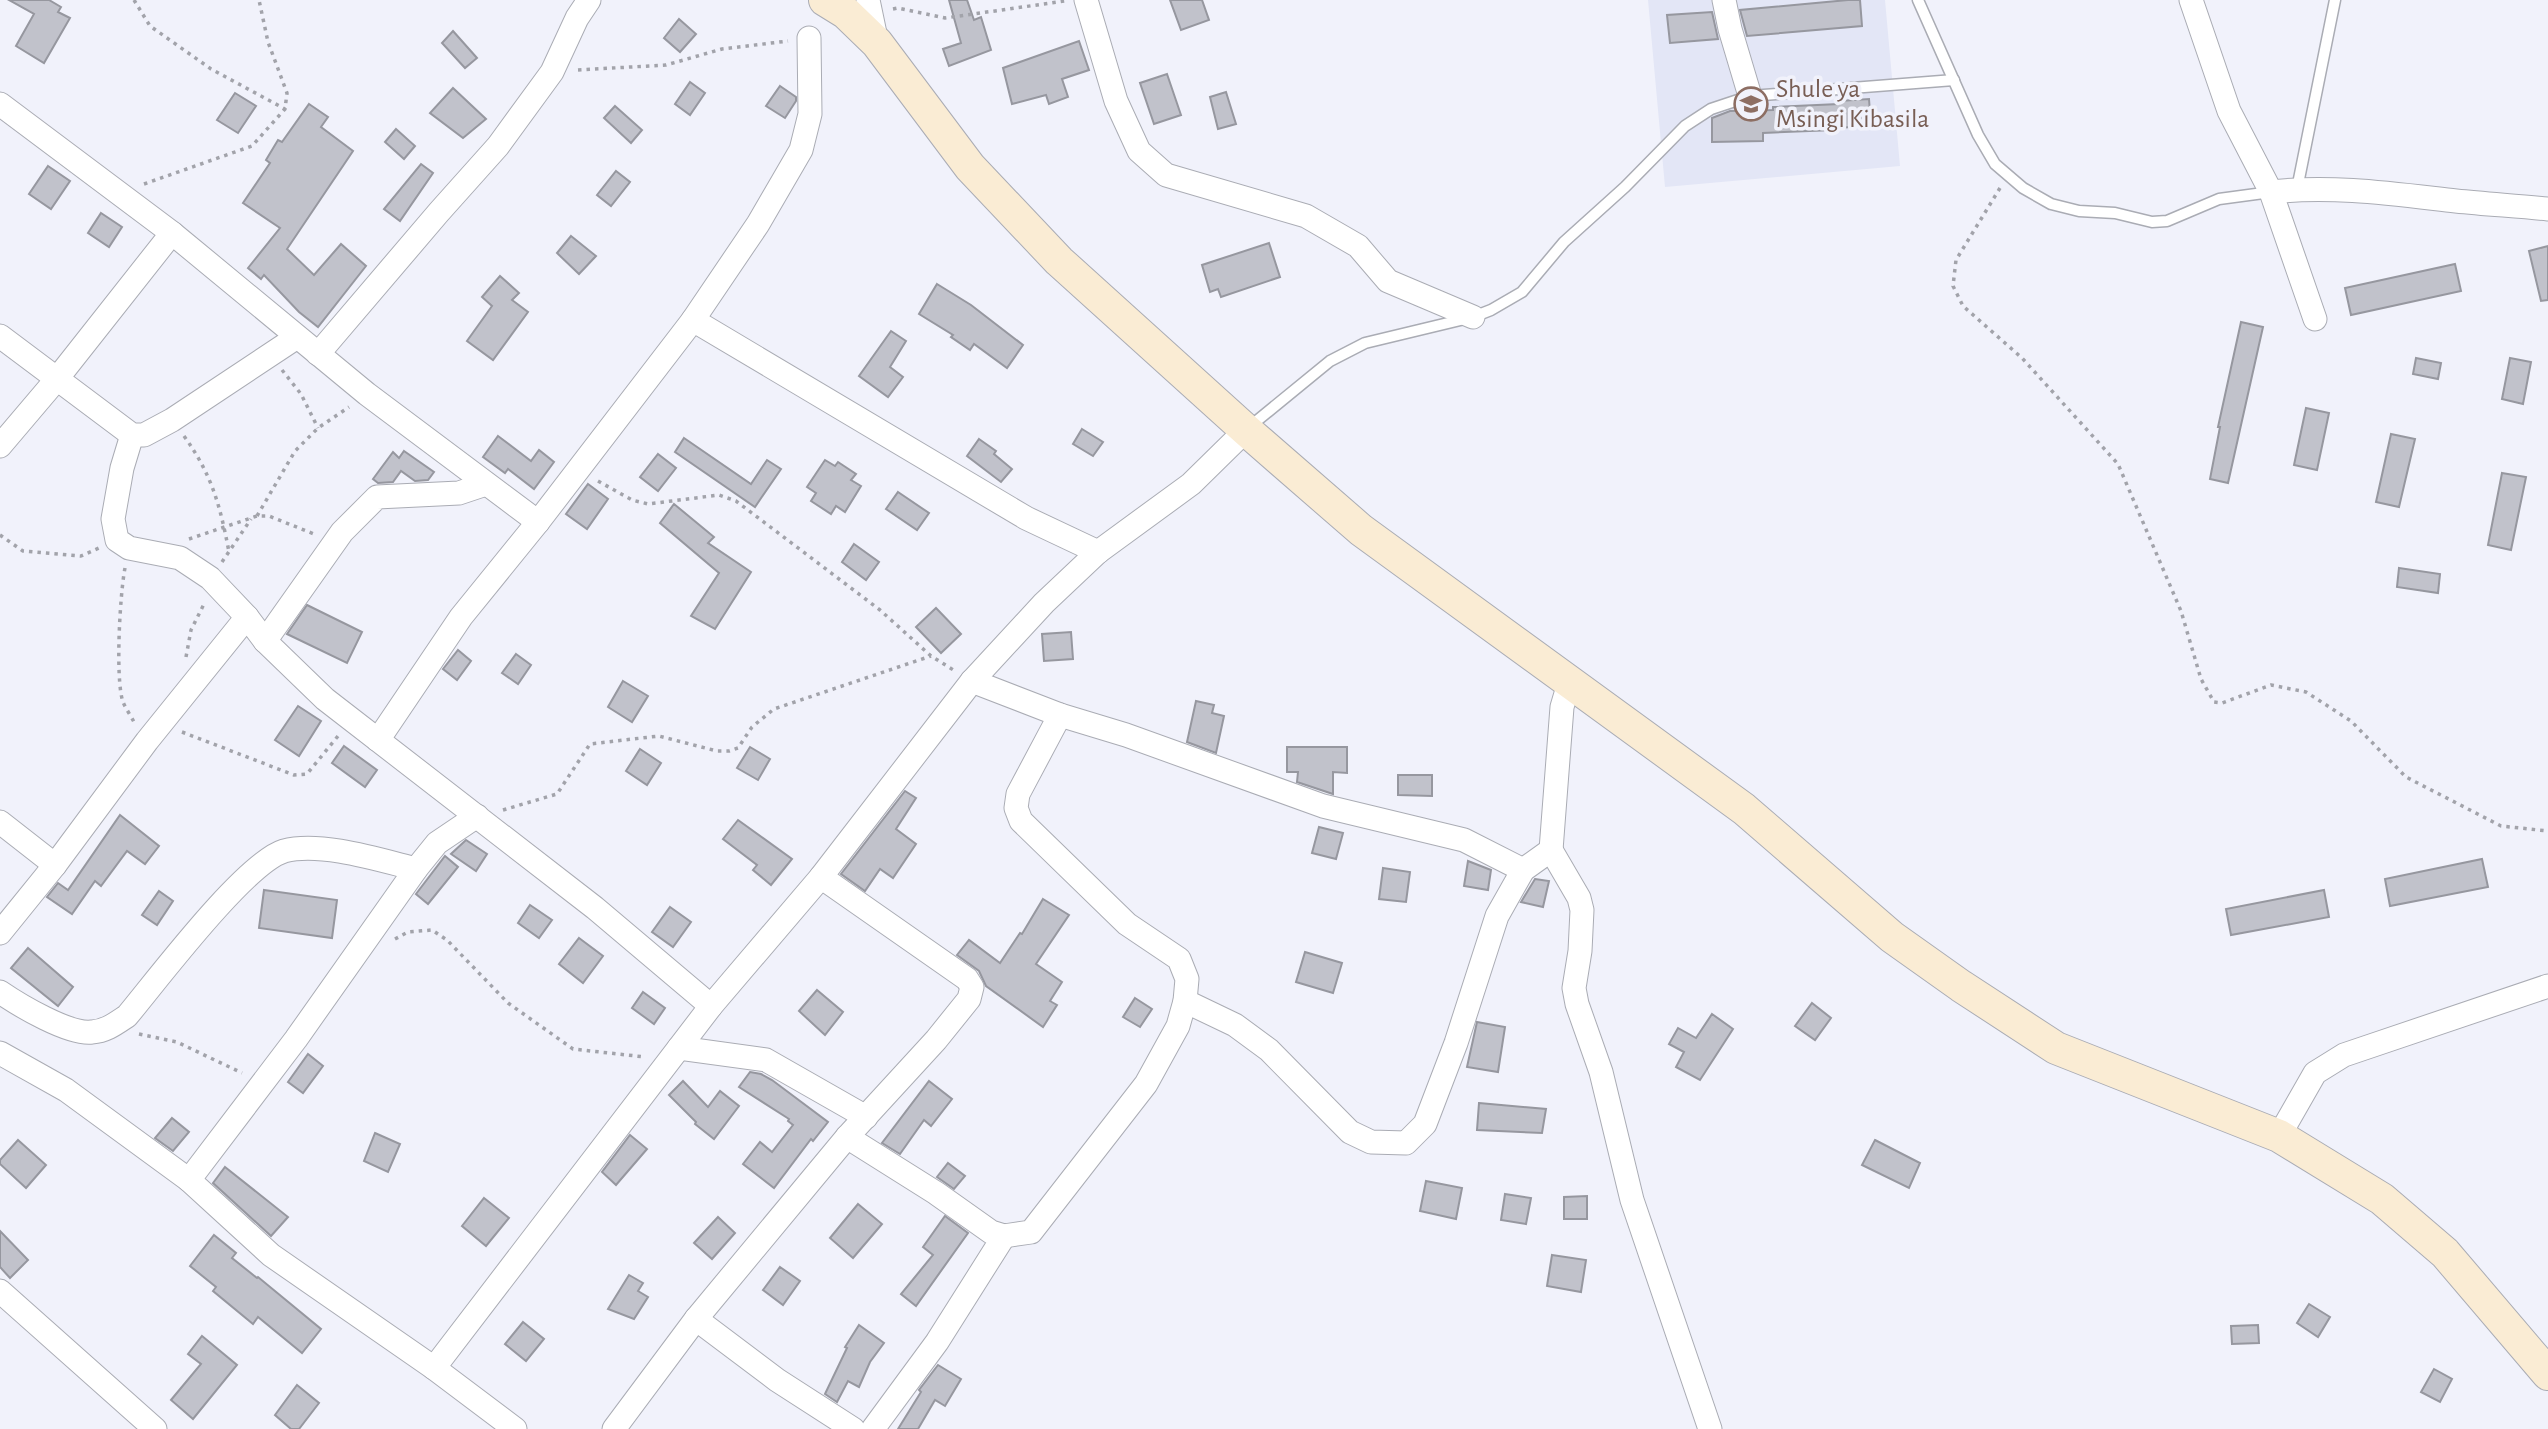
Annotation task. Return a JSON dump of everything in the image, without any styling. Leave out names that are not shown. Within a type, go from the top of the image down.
[{"type":"main road","points":[[825,0],[846,13],[872,20],[970,167],[1059,261],[1361,530],[1744,808],[1892,937],[1961,986],[2056,1048],[2279,1136],[2382,1199],[2445,1252],[2548,1374]]},
{"type":"street","points":[[318,354],[498,146],[552,72],[577,18],[589,0]]},
{"type":"street","points":[[1086,0],[1116,101],[1139,151],[1166,175],[1306,216],[1358,246],[1388,281],[1473,317]]},
{"type":"street","points":[[1724,0],[1750,96]]},
{"type":"street","points":[[2191,0],[2229,111],[2271,192],[2315,319]]},
{"type":"street","points":[[379,740],[461,617],[538,522],[693,320],[758,224],[801,150],[810,114],[809,38]]},
{"type":"street","points":[[0,104],[172,233],[368,394],[538,522]]},
{"type":"street","points":[[2271,192],[2297,189],[2395,192],[2455,201],[2548,209]]},
{"type":"street","points":[[0,446],[56,380],[172,233]]},
{"type":"street","points":[[693,320],[1026,518],[1098,552]]},
{"type":"street","points":[[0,336],[132,435],[144,435],[172,420],[297,337]]},
{"type":"street","points":[[435,1368],[710,1006],[821,877],[972,681],[1044,603],[1098,552],[1191,484],[1246,430]]},
{"type":"street","points":[[132,435],[122,468],[113,519],[123,544],[180,558],[213,581],[247,617],[265,641],[325,699],[595,908],[710,1006]]},
{"type":"street","points":[[265,641],[342,532],[377,497],[458,492],[486,484]]},
{"type":"street","points":[[0,933],[247,617]]},
{"type":"street","points":[[1570,680],[1562,708],[1550,850],[1583,910],[1582,938],[1574,988],[1601,1072],[1632,1200],[1710,1429]]},
{"type":"street","points":[[972,681],[1060,715],[1126,734],[1323,806],[1464,840],[1523,870]]},
{"type":"street","points":[[847,1137],[936,1193],[991,1232],[1004,1236],[1031,1232],[1146,1084],[1178,1026],[1185,1001],[1187,979],[1179,959],[1127,924],[1021,821],[1016,808],[1018,794],[1060,715]]},
{"type":"street","points":[[189,1180],[416,869],[437,843],[477,816]]},
{"type":"street","points":[[0,822],[55,865]]},
{"type":"street","points":[[0,992],[52,1022],[89,1033],[109,1028],[127,1016],[233,891],[260,865],[283,852],[308,848],[364,856],[416,869]]},
{"type":"street","points":[[1185,1001],[1236,1025],[1269,1050],[1350,1132],[1371,1142],[1406,1143],[1425,1124],[1456,1044],[1497,916],[1523,870],[1550,850]]},
{"type":"street","points":[[614,1429],[696,1319],[847,1137],[936,1040],[969,999],[972,987],[967,979],[821,877]]},
{"type":"street","points":[[2279,1136],[2315,1073],[2344,1055],[2548,986]]},
{"type":"street","points":[[0,1053],[66,1090],[189,1180],[271,1255],[435,1368],[515,1429]]},
{"type":"street","points":[[674,1054],[766,1060],[866,1117]]},
{"type":"street","points":[[873,1429],[937,1342],[1004,1236]]},
{"type":"street","points":[[0,1291],[155,1429]]},
{"type":"street","points":[[696,1319],[777,1380],[853,1429]]},
{"type":"lane","points":[[1918,0],[1978,135],[1996,164],[2023,188],[2051,204],[2079,211],[2115,212],[2152,222],[2167,221],[2219,199],[2271,192]]},
{"type":"lane","points":[[2297,189],[2334,0]]},
{"type":"lane","points":[[1246,430],[1330,361],[1365,343],[1473,317],[1522,292],[1564,242],[1625,187],[1685,126],[1711,109],[1750,96],[1954,80]]},
{"type":"path","points":[[134,0],[150,26],[211,69],[285,109]]},
{"type":"path","points":[[117,194],[252,146],[285,109],[288,93],[268,42],[259,0]]},
{"type":"path","points":[[872,20],[898,8],[945,18],[1074,0]]},
{"type":"path","points":[[552,72],[666,65],[722,49],[809,38]]},
{"type":"path","points":[[2008,175],[1956,260],[1953,286],[1963,306],[2022,358],[2118,464],[2181,611],[2201,679],[2214,702],[2222,703],[2271,685],[2306,692],[2351,721],[2406,776],[2501,826],[2548,831]]},
{"type":"path","points":[[271,355],[301,394],[318,428]]},
{"type":"path","points":[[187,657],[191,630],[213,581],[295,452],[318,428],[368,394]]},
{"type":"path","points":[[172,420],[209,476],[229,552]]},
{"type":"path","points":[[578,470],[632,500],[649,504],[719,495],[736,501],[880,610],[931,656],[972,681]]},
{"type":"path","points":[[158,552],[254,516],[269,516],[312,534],[342,532]]},
{"type":"path","points":[[0,535],[23,551],[54,555],[81,556],[123,544],[120,591],[122,701],[154,733],[294,775],[307,774],[341,733],[357,724]]},
{"type":"path","points":[[477,816],[557,794],[590,744],[659,736],[717,751],[729,751],[738,748],[752,727],[774,709],[931,656]]},
{"type":"path","points":[[390,942],[408,932],[432,930],[447,940],[508,1003],[573,1049],[674,1054]]},
{"type":"path","points":[[109,1028],[177,1042],[263,1082]]},
{"type":"shaded area","points":[[1648,0],[1885,0],[1900,166],[1665,187]]},
{"type":"building","points":[[9,0],[49,0],[61,7],[58,12],[70,18],[44,63],[16,46],[34,14]]},
{"type":"building","points":[[949,0],[967,0],[974,20],[981,17],[991,50],[949,66],[943,49],[961,43]]},
{"type":"building","points":[[1170,0],[1202,0],[1209,20],[1181,30]]},
{"type":"building","points":[[1860,0],[1862,26],[1747,36],[1740,10]]},
{"type":"building","points":[[1712,12],[1718,39],[1670,43],[1667,15]]},
{"type":"building","points":[[679,19],[696,34],[680,52],[664,38]]},
{"type":"building","points":[[453,31],[477,58],[465,68],[442,43]]},
{"type":"building","points":[[1079,41],[1089,70],[1062,79],[1068,97],[1049,104],[1046,95],[1012,104],[1003,68]]},
{"type":"building","points":[[1167,74],[1181,115],[1154,124],[1140,83]]},
{"type":"building","points":[[690,82],[705,93],[690,115],[675,104]]},
{"type":"building","points":[[780,86],[796,97],[785,118],[766,106]]},
{"type":"building","points":[[453,88],[486,119],[463,138],[430,113]]},
{"type":"building","points":[[1226,92],[1236,124],[1218,129],[1210,97]]},
{"type":"building","points":[[235,93],[256,106],[238,133],[217,120]]},
{"type":"building","points":[[1869,99],[1871,126],[1763,133],[1763,141],[1712,142],[1712,118],[1730,111],[1773,110],[1773,107],[1839,104],[1839,101]]},
{"type":"building","points":[[309,104],[328,117],[321,127],[353,151],[287,249],[314,275],[341,244],[366,266],[318,327],[299,312],[264,275],[261,279],[248,268],[280,228],[243,203],[270,163],[266,160],[278,140],[282,142]]},
{"type":"building","points":[[615,106],[642,130],[631,143],[604,118]]},
{"type":"building","points":[[396,129],[415,146],[404,159],[385,142]]},
{"type":"building","points":[[421,164],[433,173],[400,221],[384,209]]},
{"type":"building","points":[[48,166],[70,181],[51,209],[29,194]]},
{"type":"building","points":[[616,171],[630,182],[611,206],[597,195]]},
{"type":"building","points":[[101,213],[122,227],[109,247],[88,233]]},
{"type":"building","points":[[571,236],[596,256],[579,274],[557,253]]},
{"type":"building","points":[[1269,243],[1280,277],[1221,297],[1218,289],[1210,292],[1202,265]]},
{"type":"building","points":[[2548,246],[2548,300],[2541,301],[2529,251]]},
{"type":"building","points":[[2455,264],[2461,291],[2351,315],[2345,288]]},
{"type":"building","points":[[500,276],[519,293],[512,300],[528,312],[493,360],[467,341],[492,306],[482,297]]},
{"type":"building","points":[[937,284],[971,305],[1023,345],[1007,368],[974,344],[970,350],[951,337],[953,335],[919,314]]},
{"type":"building","points":[[2241,322],[2263,327],[2228,483],[2210,479],[2218,427]]},
{"type":"building","points":[[891,331],[906,341],[890,367],[903,377],[888,397],[859,376]]},
{"type":"building","points":[[2416,358],[2441,363],[2438,379],[2413,374]]},
{"type":"building","points":[[2510,358],[2531,362],[2523,404],[2502,399]]},
{"type":"building","points":[[2306,408],[2329,413],[2317,470],[2294,465]]},
{"type":"building","points":[[1082,429],[1103,442],[1093,456],[1073,444]]},
{"type":"building","points":[[2391,434],[2415,439],[2399,507],[2376,502]]},
{"type":"building","points":[[498,436],[531,461],[539,450],[554,462],[534,489],[508,469],[505,473],[483,457]]},
{"type":"building","points":[[684,438],[751,484],[767,460],[781,469],[755,507],[675,452]]},
{"type":"building","points":[[979,439],[996,451],[994,454],[1012,469],[1001,482],[967,456]]},
{"type":"building","points":[[404,451],[434,472],[428,480],[415,481],[401,471],[393,482],[378,483],[373,479],[393,452],[399,458]]},
{"type":"building","points":[[658,454],[676,468],[658,491],[640,477]]},
{"type":"building","points":[[825,460],[835,466],[838,462],[856,474],[851,480],[861,486],[845,512],[836,506],[831,514],[811,501],[816,493],[807,487]]},
{"type":"building","points":[[2502,473],[2526,477],[2511,550],[2488,545]]},
{"type":"building","points":[[588,484],[608,499],[587,529],[566,514]]},
{"type":"building","points":[[898,492],[929,513],[917,530],[886,509]]},
{"type":"building","points":[[674,504],[714,537],[708,543],[751,572],[715,629],[691,616],[719,573],[660,523]]},
{"type":"building","points":[[854,544],[879,562],[866,580],[842,562]]},
{"type":"building","points":[[2399,568],[2440,574],[2438,593],[2397,587]]},
{"type":"building","points":[[307,605],[362,632],[347,663],[287,634]]},
{"type":"building","points":[[936,608],[961,634],[941,653],[916,627]]},
{"type":"building","points":[[1071,632],[1073,659],[1044,661],[1042,634]]},
{"type":"building","points":[[458,650],[471,661],[457,680],[443,669]]},
{"type":"building","points":[[516,654],[531,665],[518,684],[502,673]]},
{"type":"building","points":[[623,681],[648,696],[632,722],[608,707]]},
{"type":"building","points":[[1196,701],[1214,705],[1212,713],[1224,716],[1216,753],[1187,742]]},
{"type":"building","points":[[298,706],[321,721],[299,756],[275,740]]},
{"type":"building","points":[[344,746],[377,770],[365,787],[332,763]]},
{"type":"building","points":[[750,747],[770,759],[758,780],[737,768]]},
{"type":"building","points":[[1287,747],[1347,747],[1347,773],[1333,772],[1333,794],[1297,782],[1298,772],[1287,772]]},
{"type":"building","points":[[640,749],[661,763],[647,785],[626,771]]},
{"type":"building","points":[[1398,775],[1432,775],[1432,796],[1398,795]]},
{"type":"building","points":[[905,791],[916,798],[896,829],[916,844],[893,878],[880,869],[865,891],[841,874]]},
{"type":"building","points":[[120,815],[159,846],[145,864],[127,851],[101,886],[95,881],[72,914],[47,897],[58,883],[68,890]]},
{"type":"building","points":[[738,820],[792,859],[771,885],[753,870],[757,865],[723,839]]},
{"type":"building","points":[[1319,827],[1343,833],[1336,859],[1312,853]]},
{"type":"building","points":[[466,840],[487,854],[476,871],[451,854]]},
{"type":"building","points":[[445,856],[458,867],[428,904],[416,894]]},
{"type":"building","points":[[2482,859],[2488,887],[2390,906],[2385,879]]},
{"type":"building","points":[[1468,861],[1491,870],[1488,890],[1464,886]]},
{"type":"building","points":[[1383,868],[1410,872],[1406,902],[1379,899]]},
{"type":"building","points":[[1535,879],[1549,881],[1543,907],[1521,902]]},
{"type":"building","points":[[264,890],[337,900],[332,938],[259,928]]},
{"type":"building","points":[[2324,890],[2329,917],[2231,935],[2226,909]]},
{"type":"building","points":[[159,891],[173,901],[157,925],[142,915]]},
{"type":"building","points":[[1043,899],[1069,915],[1036,964],[1062,982],[1050,1001],[1057,1005],[1043,1027],[986,986],[979,971],[957,955],[969,940],[1000,963]]},
{"type":"building","points":[[530,905],[552,920],[539,938],[518,923]]},
{"type":"building","points":[[670,907],[691,922],[673,947],[652,932]]},
{"type":"building","points":[[579,938],[603,956],[583,983],[559,964]]},
{"type":"building","points":[[28,948],[73,987],[58,1006],[11,968]]},
{"type":"building","points":[[1305,952],[1342,963],[1333,993],[1296,982]]},
{"type":"building","points":[[817,990],[843,1012],[825,1035],[799,1011]]},
{"type":"building","points":[[643,992],[665,1008],[654,1024],[632,1008]]},
{"type":"building","points":[[1135,998],[1152,1009],[1140,1027],[1123,1017]]},
{"type":"building","points":[[1812,1003],[1831,1018],[1815,1040],[1795,1026]]},
{"type":"building","points":[[1712,1014],[1733,1029],[1700,1080],[1676,1067],[1684,1052],[1669,1044],[1678,1028],[1696,1038]]},
{"type":"building","points":[[1477,1022],[1505,1027],[1498,1072],[1467,1067]]},
{"type":"building","points":[[308,1054],[323,1066],[303,1093],[288,1082]]},
{"type":"building","points":[[750,1072],[772,1080],[828,1122],[813,1141],[811,1139],[774,1188],[743,1164],[760,1142],[772,1152],[793,1125],[789,1119],[739,1087]]},
{"type":"building","points":[[683,1081],[708,1107],[720,1091],[739,1106],[714,1139],[695,1124],[669,1095]]},
{"type":"building","points":[[929,1081],[952,1099],[931,1126],[924,1120],[900,1154],[882,1143]]},
{"type":"building","points":[[1479,1103],[1546,1109],[1542,1133],[1477,1130]]},
{"type":"building","points":[[172,1118],[189,1132],[173,1151],[155,1138]]},
{"type":"building","points":[[375,1133],[400,1144],[388,1172],[364,1161]]},
{"type":"building","points":[[630,1135],[647,1149],[616,1185],[602,1172]]},
{"type":"building","points":[[18,1140],[46,1165],[26,1188],[0,1164],[0,1160]]},
{"type":"building","points":[[1875,1140],[1920,1163],[1909,1188],[1862,1165]]},
{"type":"building","points":[[948,1163],[965,1176],[954,1189],[937,1177]]},
{"type":"building","points":[[225,1167],[288,1217],[271,1236],[213,1183]]},
{"type":"building","points":[[1426,1181],[1462,1188],[1456,1219],[1420,1211]]},
{"type":"building","points":[[1505,1194],[1531,1198],[1526,1224],[1501,1220]]},
{"type":"building","points":[[1587,1196],[1587,1219],[1564,1219],[1564,1197]]},
{"type":"building","points":[[484,1198],[509,1218],[486,1246],[462,1226]]},
{"type":"building","points":[[858,1204],[882,1224],[853,1258],[830,1238]]},
{"type":"building","points":[[945,1216],[968,1233],[916,1306],[901,1294],[933,1255],[923,1247]]},
{"type":"building","points":[[718,1217],[735,1233],[712,1259],[694,1243]]},
{"type":"building","points":[[0,1231],[28,1260],[10,1278],[0,1267]]},
{"type":"building","points":[[214,1235],[236,1253],[232,1258],[321,1329],[302,1353],[258,1317],[253,1324],[213,1291],[216,1287],[190,1266]]},
{"type":"building","points":[[1552,1255],[1586,1260],[1581,1292],[1547,1286]]},
{"type":"building","points":[[780,1267],[800,1281],[783,1305],[763,1290]]},
{"type":"building","points":[[629,1275],[643,1283],[638,1291],[648,1297],[634,1319],[608,1309]]},
{"type":"building","points":[[2309,1304],[2330,1317],[2318,1337],[2297,1323]]},
{"type":"building","points":[[523,1322],[544,1339],[526,1361],[505,1344]]},
{"type":"building","points":[[859,1325],[884,1343],[870,1362],[859,1387],[848,1381],[837,1402],[825,1394],[847,1348],[845,1347]]},
{"type":"building","points":[[2258,1325],[2259,1343],[2232,1344],[2231,1326]]},
{"type":"building","points":[[202,1336],[237,1365],[193,1419],[171,1400],[201,1364],[188,1354]]},
{"type":"building","points":[[938,1365],[961,1379],[945,1406],[935,1400],[918,1429],[898,1429],[921,1392],[919,1390]]},
{"type":"building","points":[[2434,1369],[2452,1379],[2440,1402],[2421,1392]]},
{"type":"building","points":[[297,1385],[319,1403],[299,1429],[291,1429],[275,1415]]},
{"type":"place","name":"Shule ya Msingi Kibasila","points":[[1751,104]]}]
